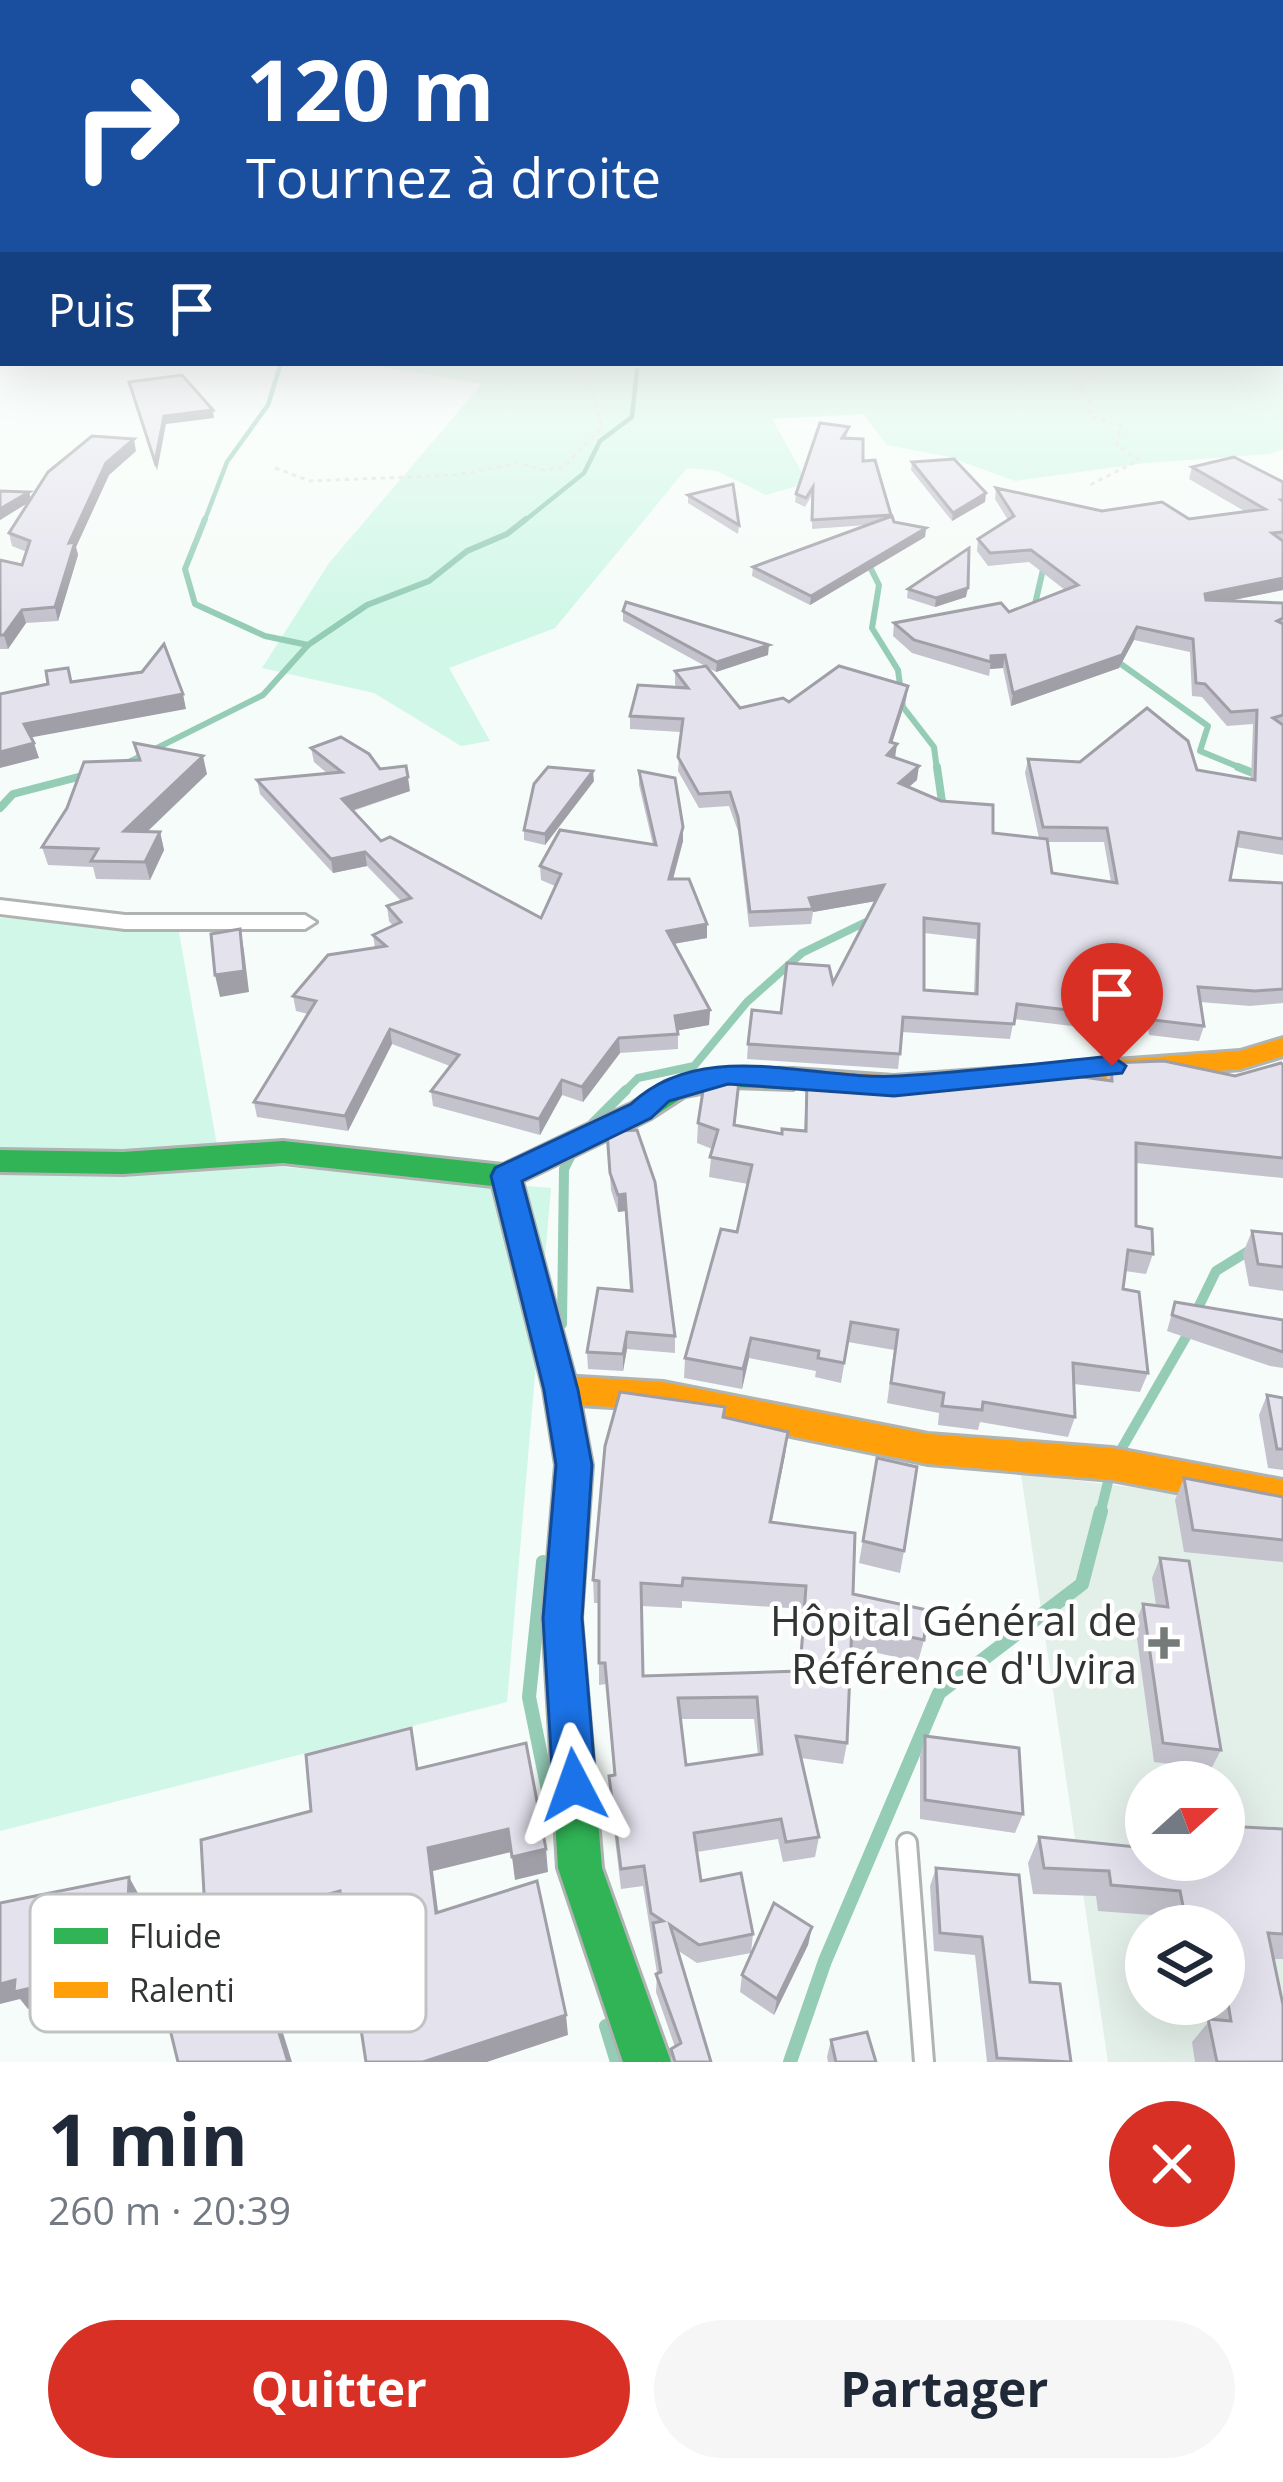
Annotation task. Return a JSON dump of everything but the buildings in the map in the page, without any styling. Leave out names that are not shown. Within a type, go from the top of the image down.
[{"type":"street","points":[[0,908],[125,922],[305,922]]},
{"type":"street","points":[[0,1161],[123,1163],[283,1152],[506,1176],[641,1111],[659,1094],[728,1074],[894,1086],[1066,1069],[1241,1060],[1283,1047]]},
{"type":"street","points":[[506,1176],[561,1390],[574,1465],[562,1618],[580,1868],[647,2062]]},
{"type":"street","points":[[561,1390],[663,1396],[928,1449],[1112,1464],[1283,1496]]},
{"type":"lane","points":[[907,1843],[924,2062]]},
{"type":"path","points":[[275,468],[310,481],[388,481],[518,463],[544,470],[564,467],[602,426]]},
{"type":"path","points":[[1090,485],[1139,460],[1117,446],[1121,426]]},
{"type":"shaded area","name":"Hôpital Général de Référence d'Uvira","points":[[1021,1474],[1283,1505],[1283,2062],[1108,2062]]},
{"type":"green space","points":[[446,426],[776,426],[808,483],[766,495],[717,471],[687,468],[555,628],[449,668],[490,741],[461,746],[374,693],[262,668],[329,563]]},
{"type":"green space","points":[[872,426],[1283,426],[1283,449],[1270,454],[1146,463],[1015,481],[949,457],[887,445]]},
{"type":"green space","points":[[0,918],[178,927],[220,1162],[551,1188],[507,1702],[0,1831]]},
{"type":"waterway","points":[[204,522],[227,462],[253,426]]},
{"type":"waterway","points":[[523,522],[584,473],[600,441],[620,426]]},
{"type":"waterway","points":[[205,519],[185,569],[195,604],[265,636],[308,645]]},
{"type":"waterway","points":[[308,645],[367,605],[429,581],[467,551],[507,534],[526,519]]},
{"type":"waterway","points":[[867,561],[879,585],[872,628],[898,670],[903,707],[934,747],[937,770]]},
{"type":"waterway","points":[[1033,613],[1044,565]]},
{"type":"waterway","points":[[125,764],[263,695],[308,645]]},
{"type":"waterway","points":[[1111,657],[1208,726],[1200,751],[1246,770]]},
{"type":"waterway","points":[[937,767],[943,809]]},
{"type":"waterway","points":[[1238,767],[1283,785]]},
{"type":"waterway","points":[[0,808],[13,794],[86,775]]},
{"type":"waterway","points":[[593,1123],[638,1078],[694,1066],[747,1002],[802,953],[872,919]]},
{"type":"waterway","points":[[562,1324],[564,1169],[573,1151]]},
{"type":"waterway","points":[[1195,1314],[1216,1271],[1255,1247]]},
{"type":"waterway","points":[[1118,1455],[1190,1330]]},
{"type":"waterway","points":[[1100,1514],[1111,1470]]},
{"type":"waterway","points":[[790,2062],[825,1961],[939,1693],[1082,1584],[1101,1511]]},
{"type":"waterway","points":[[543,1562],[529,1697],[550,1800]]},
{"type":"waterway","points":[[606,2026],[617,2062]]},
{"type":"traffic: fast","points":[[0,1161],[123,1163],[283,1152],[506,1176],[641,1111],[675,1089],[732,1077],[793,1079]]},
{"type":"traffic: fast","points":[[506,1176],[561,1390],[574,1465],[562,1618],[580,1868],[647,2062]]},
{"type":"traffic: slow","points":[[793,1079],[894,1086],[1241,1060],[1283,1047]]},
{"type":"traffic: slow","points":[[561,1390],[663,1396],[928,1449],[1112,1464],[1283,1496]]},
{"type":"place","name":"Hôpital Général de Référence d'Uvira","points":[[1164,1643]]},
{"type":"route","points":[[574,1785],[562,1618],[574,1465],[561,1390],[506,1176],[641,1111],[659,1094],[728,1074],[842,1086],[894,1086],[1112,1066]]}]
